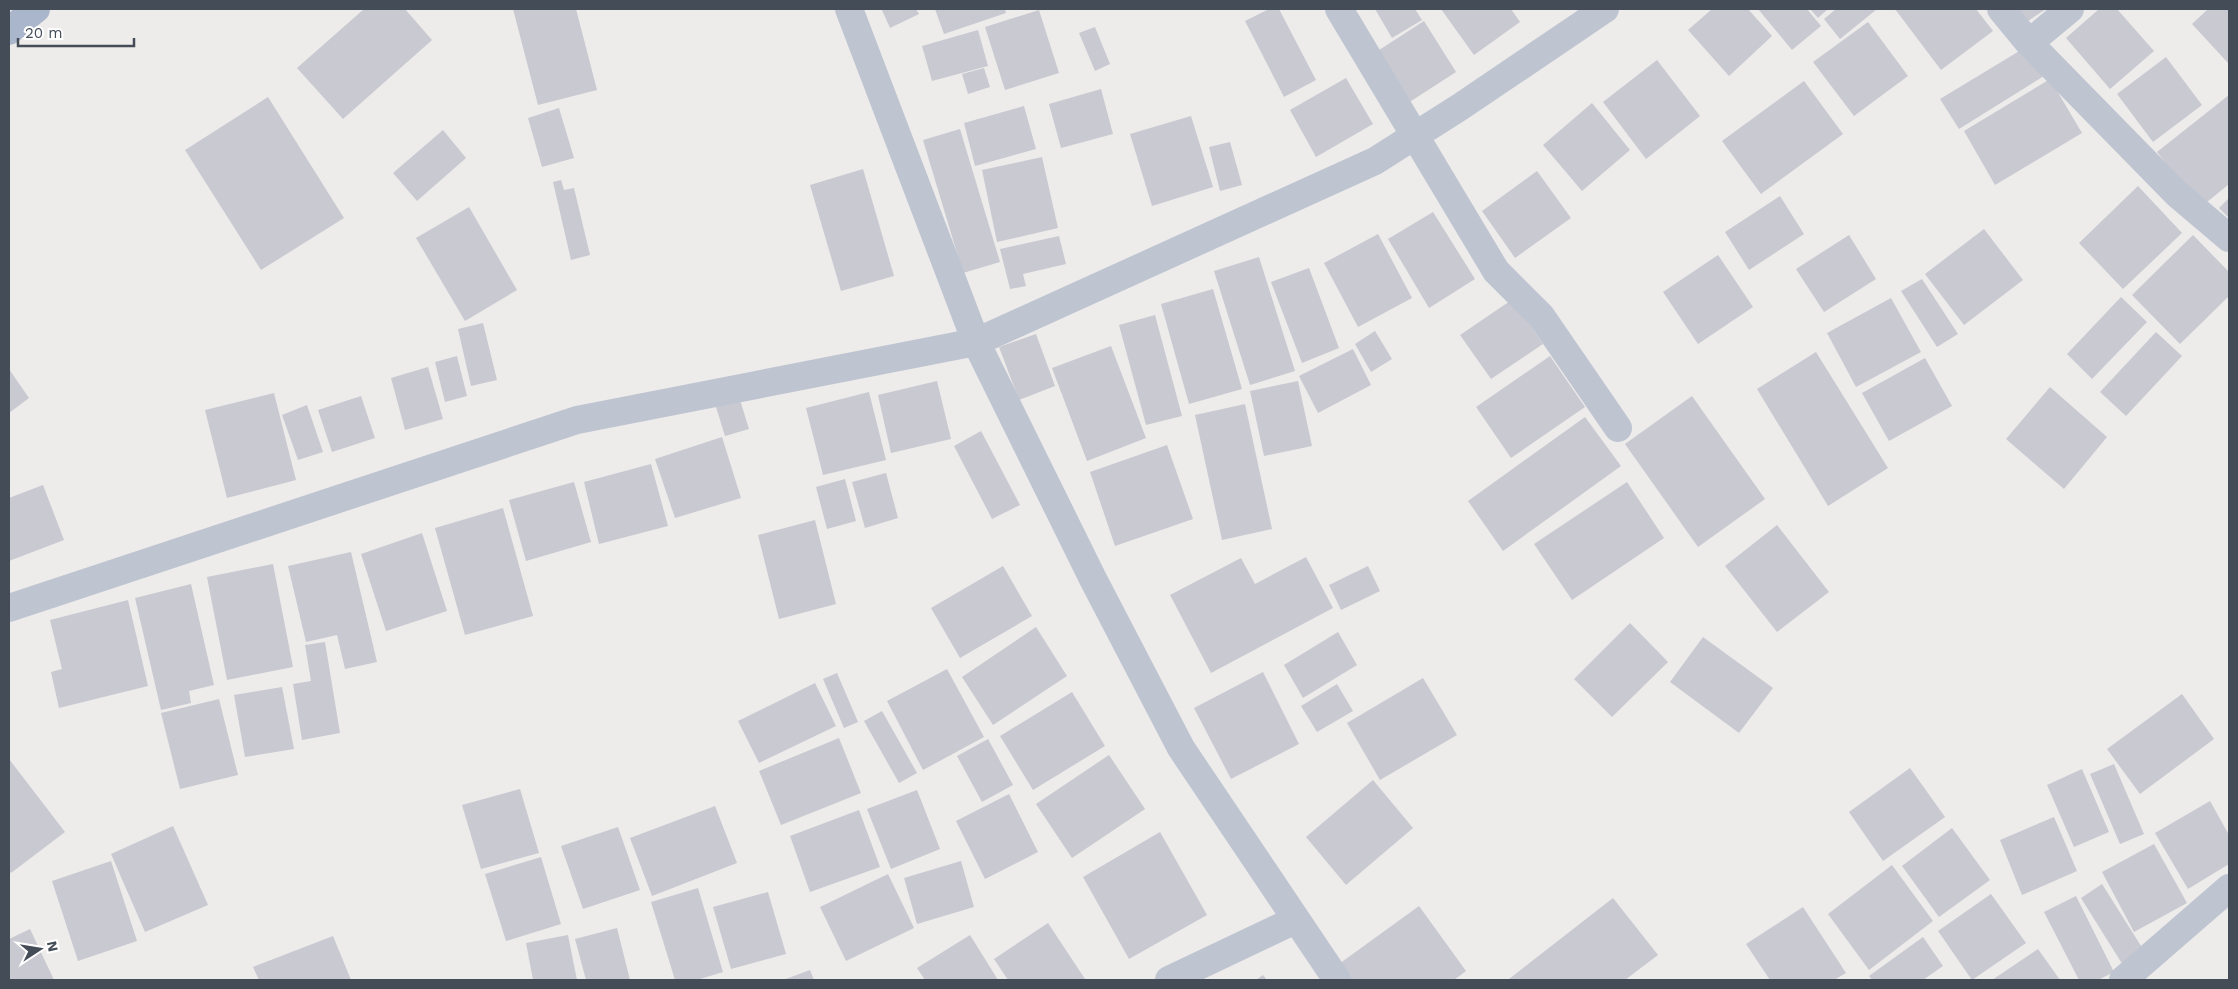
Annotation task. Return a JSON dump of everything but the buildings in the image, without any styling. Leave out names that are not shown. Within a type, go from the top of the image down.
[{"type":"main road","points":[[9,31],[36,9]]},
{"type":"street","points":[[849,9],[976,342],[1092,578],[1181,748],[1337,980]]},
{"type":"street","points":[[1339,9],[1413,136],[1496,271],[1541,316],[1618,428]]},
{"type":"street","points":[[9,608],[577,420],[976,342],[1376,161],[1605,9]]},
{"type":"street","points":[[2001,9],[2029,42],[2177,194],[2229,238]]},
{"type":"street","points":[[2029,42],[2070,9]]},
{"type":"street","points":[[2123,980],[2229,888]]},
{"type":"street","points":[[1170,980],[1295,920]]}]
